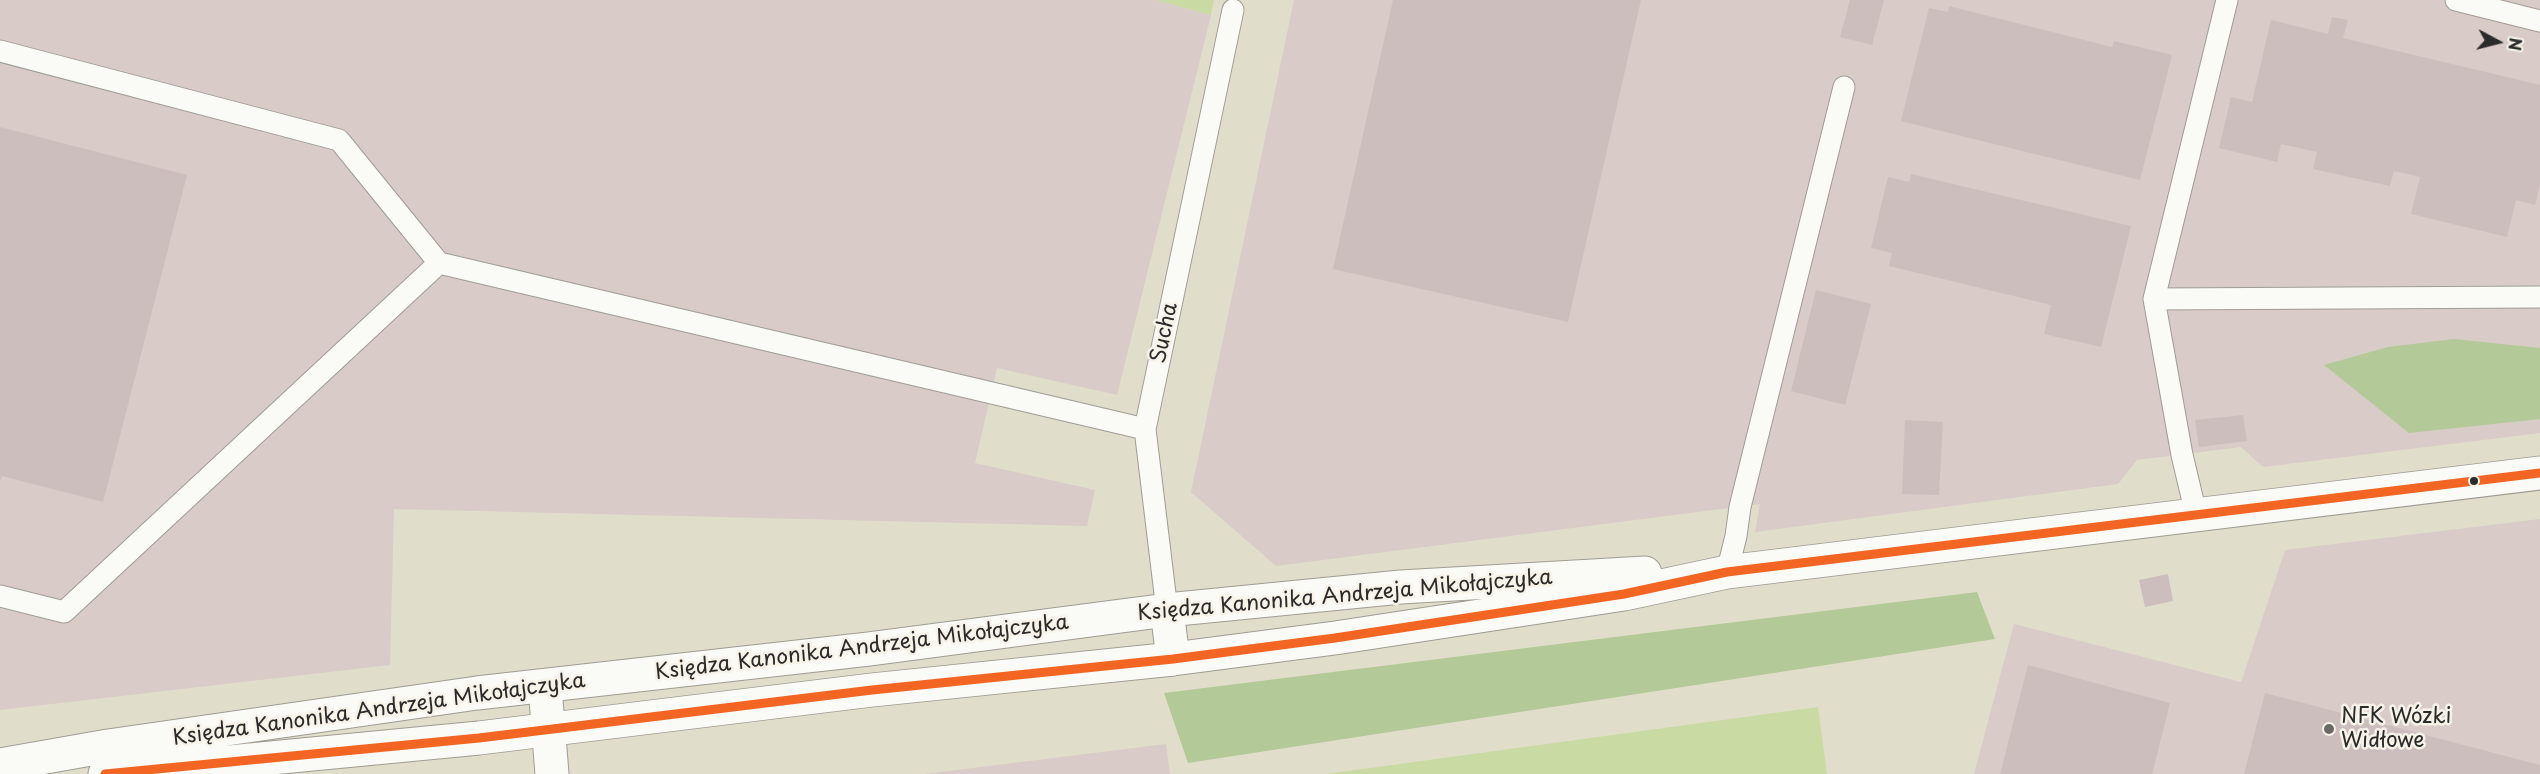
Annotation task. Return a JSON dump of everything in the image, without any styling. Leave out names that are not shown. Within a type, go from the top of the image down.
[{"type":"main road","name":"Księdza Kanonika Andrzeja Mikołajczyka","points":[[105,774],[332,753],[872,690],[1173,659],[1346,636],[1624,594],[1727,572],[2540,473]]},
{"type":"main road","name":"Księdza Kanonika Andrzeja Mikołajczyka","points":[[0,765],[108,746],[441,698],[1167,609],[1401,587],[1621,573],[1727,572]]},
{"type":"main road","name":"Sucha","points":[[1167,609],[1173,659]]},
{"type":"main road","points":[[545,687],[546,729],[552,774]]},
{"type":"lane","points":[[2196,514],[2182,455],[2154,299],[2227,0]]},
{"type":"lane","points":[[2456,0],[2540,21]]},
{"type":"lane","name":"Sucha","points":[[1167,609],[1145,429],[1233,10]]},
{"type":"lane","points":[[0,51],[339,140],[439,263],[1145,429]]},
{"type":"lane","points":[[1727,572],[1740,507],[1844,87]]},
{"type":"lane","points":[[0,596],[64,612],[439,263]]},
{"type":"lane","points":[[2154,299],[2540,297]]},
{"type":"shaded area","points":[[0,0],[1156,0],[1211,15],[1117,395],[997,368],[975,463],[1095,490],[1087,526],[394,509],[390,665],[0,710]]},
{"type":"shaded area","points":[[1294,0],[2540,0],[2540,433],[2263,467],[2241,447],[2137,460],[2118,484],[1755,532],[1760,504],[1276,566],[1191,492]]},
{"type":"shaded area","points":[[2540,519],[2540,774],[1974,774],[2014,624],[2241,682],[2285,550]]},
{"type":"shaded area","points":[[1166,744],[1170,774],[925,774]]},
{"type":"green space","points":[[1156,0],[1214,0],[1211,15]]},
{"type":"green space","points":[[2454,339],[2540,348],[2540,419],[2409,433],[2324,365],[2388,347]]},
{"type":"green space","points":[[1977,592],[1995,639],[1188,763],[1164,693]]},
{"type":"green space","points":[[1818,707],[1827,774],[1326,774]]},
{"type":"building","points":[[1393,0],[1641,0],[1568,322],[1333,269]]},
{"type":"building","points":[[1850,0],[1884,0],[1872,45],[1840,37]]},
{"type":"building","points":[[1949,6],[2112,47],[2114,41],[2172,55],[2140,180],[1901,121],[1929,8],[1948,12]]},
{"type":"building","points":[[2332,17],[2348,20],[2343,38],[2540,85],[2540,184],[2535,205],[2516,200],[2507,237],[2411,214],[2420,177],[2394,171],[2390,186],[2313,169],[2317,152],[2281,144],[2277,162],[2219,148],[2231,97],[2252,102],[2271,20],[2328,34]]},
{"type":"building","points":[[0,127],[187,175],[103,502],[2,476],[0,481]]},
{"type":"building","points":[[1911,174],[2131,226],[2101,347],[2044,334],[2051,305],[1889,266],[1892,253],[1871,248],[1888,177],[1909,182]]},
{"type":"building","points":[[1816,290],[1871,304],[1845,405],[1791,391]]},
{"type":"building","points":[[2243,415],[2247,441],[2199,447],[2195,420]]},
{"type":"building","points":[[1905,420],[1943,422],[1939,495],[1902,494]]},
{"type":"building","points":[[2168,574],[2173,601],[2145,607],[2139,580]]},
{"type":"building","points":[[2028,665],[2170,703],[2152,774],[2000,774]]},
{"type":"building","name":"NFK Wózki Widłowe","points":[[2265,693],[2540,765],[2540,774],[2244,774]]},
{"type":"transit line","points":[[105,774],[479,738],[872,690],[1173,659],[1335,638],[1624,594],[1727,572],[2540,473]]},
{"type":"place","name":"NFK Wózki Widłowe","points":[[2329,729]]}]
